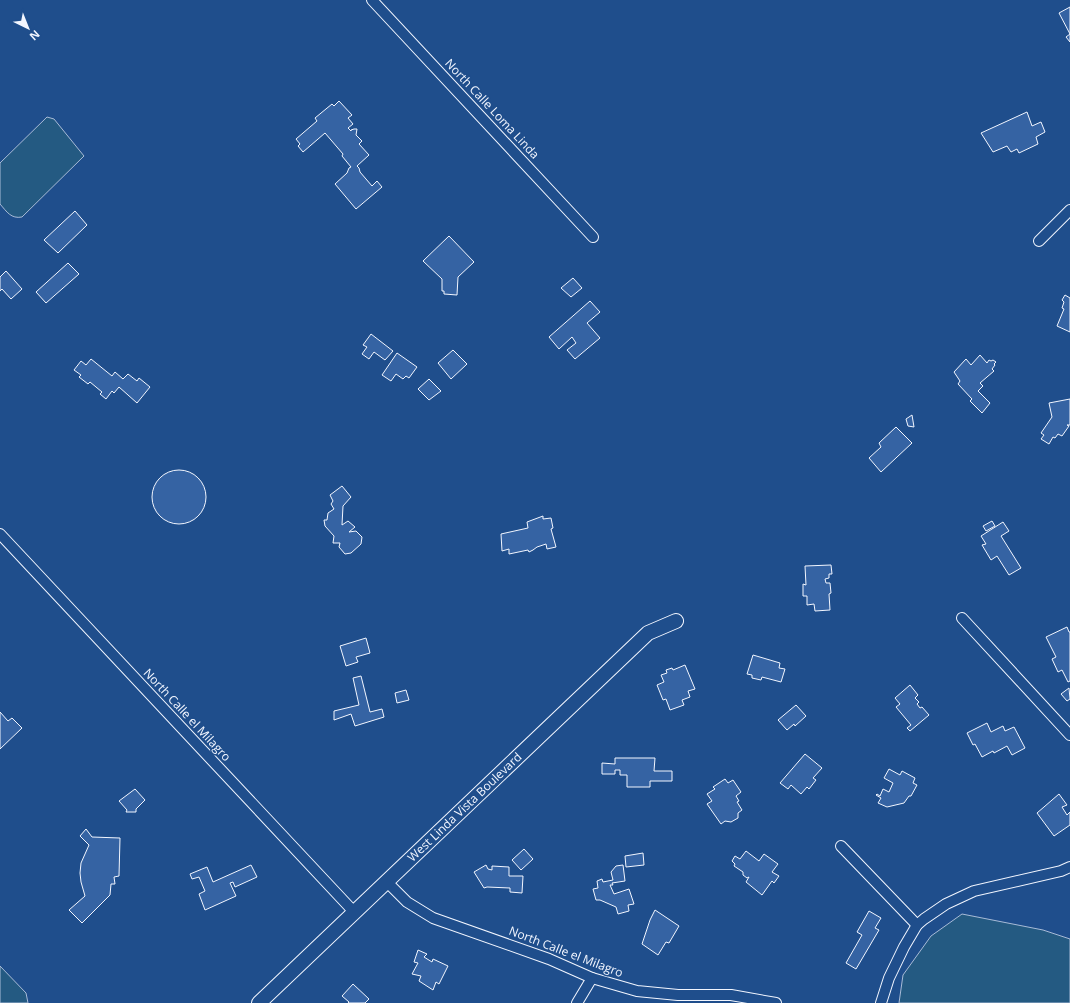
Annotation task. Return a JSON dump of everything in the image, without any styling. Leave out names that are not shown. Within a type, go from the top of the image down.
[{"type":"street","name":"North Calle Loma Linda","points":[[372,0],[593,237]]},
{"type":"street","points":[[1039,241],[1070,210]]},
{"type":"street","name":"North Calle el Milagro","points":[[0,534],[355,913]]},
{"type":"street","points":[[962,618],[1070,735]]},
{"type":"street","name":"West Linda Vista Boulevard","points":[[259,1003],[648,632],[676,621]]},
{"type":"street","points":[[841,846],[917,924]]},
{"type":"street","points":[[881,1003],[889,978],[917,924],[946,904],[974,891],[1048,874],[1070,867]]},
{"type":"street","name":"North Calle el Milagro","points":[[386,881],[407,902],[433,918],[549,958],[592,978],[637,992],[678,995],[731,995],[776,1003]]},
{"type":"street","points":[[577,1003],[592,978]]},
{"type":"shaded area","points":[[47,117],[54,119],[84,156],[22,217],[12,216],[0,204],[0,163]]},
{"type":"shaded area","points":[[962,914],[1043,930],[1070,939],[1070,1003],[899,1003],[903,975],[931,936]]},
{"type":"shaded area","points":[[0,966],[26,993],[28,1003],[0,1003]]},
{"type":"building","points":[[1070,7],[1070,34],[1059,13]]},
{"type":"building","points":[[1070,34],[1070,42],[1066,37]]},
{"type":"building","points":[[339,101],[352,115],[348,118],[353,124],[348,128],[351,131],[357,129],[356,135],[362,141],[359,144],[369,155],[357,166],[360,172],[372,186],[377,181],[382,187],[356,209],[335,184],[351,167],[342,156],[343,154],[325,133],[303,152],[298,146],[300,144],[296,139],[317,121],[315,118],[332,104],[334,106]]},
{"type":"building","points":[[1027,112],[1032,126],[1041,122],[1045,132],[1036,137],[1038,144],[1019,153],[1017,149],[1011,152],[1007,146],[993,152],[981,133]]},
{"type":"building","points":[[75,211],[87,225],[58,253],[44,240]]},
{"type":"building","points":[[449,236],[474,262],[458,277],[457,295],[444,294],[444,291],[442,291],[442,279],[423,261]]},
{"type":"building","points":[[68,263],[79,274],[46,303],[36,292]]},
{"type":"building","points":[[6,271],[22,289],[11,299],[2,289],[0,291],[0,277]]},
{"type":"building","points":[[573,278],[582,288],[571,297],[561,288]]},
{"type":"building","points":[[1065,295],[1070,298],[1070,332],[1057,326],[1064,309],[1062,308],[1064,302],[1062,300]]},
{"type":"building","points":[[590,301],[600,312],[587,323],[600,338],[575,359],[567,350],[576,343],[572,337],[559,349],[549,337]]},
{"type":"building","points":[[371,334],[393,351],[385,360],[374,352],[369,359],[362,354],[367,347],[363,345]]},
{"type":"building","points":[[453,350],[467,364],[451,379],[438,363]]},
{"type":"building","points":[[397,353],[417,367],[409,378],[406,376],[403,379],[396,374],[391,381],[382,375]]},
{"type":"building","points":[[980,355],[987,363],[989,360],[996,362],[992,369],[994,371],[980,383],[983,386],[978,391],[990,403],[982,413],[970,401],[972,399],[958,384],[960,381],[954,372],[966,359],[971,365]]},
{"type":"building","points":[[91,359],[112,376],[115,372],[123,379],[128,374],[137,381],[139,378],[150,387],[137,403],[119,387],[114,393],[112,391],[106,399],[100,394],[102,392],[90,382],[88,384],[79,377],[81,375],[74,370],[81,361],[86,365]]},
{"type":"building","points":[[429,379],[441,391],[429,400],[418,389]]},
{"type":"building","points":[[1070,399],[1070,425],[1067,425],[1069,426],[1062,436],[1058,434],[1055,438],[1053,437],[1049,444],[1041,439],[1044,435],[1041,433],[1052,417],[1049,403]]},
{"type":"building","points":[[912,415],[914,427],[908,426],[906,419]]},
{"type":"building","points":[[896,427],[912,443],[881,472],[869,458],[881,447],[879,443]]},
{"type":"building","points":[[174,470],[184,470],[194,474],[202,482],[206,492],[206,502],[202,512],[194,520],[184,524],[174,524],[164,520],[156,512],[152,502],[152,492],[156,482],[164,474]]},
{"type":"building","points":[[342,486],[351,497],[343,506],[342,525],[348,521],[355,527],[349,532],[356,531],[362,537],[361,544],[351,553],[345,554],[339,547],[340,543],[333,543],[334,536],[325,526],[324,520],[327,520],[328,513],[334,509],[331,504],[333,501],[330,495]]},
{"type":"building","points":[[543,516],[543,519],[551,518],[553,528],[551,529],[556,547],[547,549],[546,544],[529,552],[528,550],[509,554],[509,549],[502,551],[501,534],[528,528],[527,522]]},
{"type":"building","points":[[992,521],[995,526],[986,531],[983,526]]},
{"type":"building","points":[[1003,522],[1009,531],[1001,536],[1021,568],[1009,575],[997,556],[991,560],[982,545],[986,544],[981,536]]},
{"type":"building","points":[[831,565],[832,574],[829,574],[829,578],[825,579],[826,583],[830,583],[830,610],[815,611],[814,604],[807,605],[807,596],[803,596],[803,584],[806,585],[805,566]]},
{"type":"building","points":[[1067,627],[1070,632],[1070,681],[1068,682],[1062,670],[1058,672],[1052,659],[1056,657],[1046,637]]},
{"type":"building","points":[[366,638],[370,653],[356,657],[358,662],[346,666],[340,646]]},
{"type":"building","points":[[753,655],[780,663],[779,668],[785,669],[781,682],[762,677],[761,680],[752,678],[752,675],[747,674]]},
{"type":"building","points":[[685,665],[695,689],[688,691],[690,697],[682,700],[684,705],[670,710],[666,699],[663,700],[657,685],[664,682],[661,675],[667,673],[666,670],[672,668],[673,670]]},
{"type":"building","points":[[361,676],[370,712],[382,709],[384,717],[355,726],[351,714],[334,720],[334,711],[359,705],[353,678]]},
{"type":"building","points":[[910,685],[918,695],[915,698],[919,702],[917,704],[929,715],[910,731],[907,728],[911,725],[896,707],[900,704],[895,698]]},
{"type":"building","points":[[1069,688],[1070,699],[1067,701],[1061,694]]},
{"type":"building","points":[[406,690],[409,700],[397,703],[395,693]]},
{"type":"building","points":[[796,705],[806,716],[795,726],[794,724],[787,730],[778,720]]},
{"type":"building","points":[[0,712],[8,721],[12,718],[22,728],[0,749]]},
{"type":"building","points":[[987,723],[991,732],[1003,726],[1005,731],[1014,727],[1025,748],[1012,755],[1007,746],[982,757],[975,744],[973,745],[967,733]]},
{"type":"building","points":[[805,754],[822,768],[813,778],[816,780],[809,789],[807,787],[801,794],[791,785],[788,789],[780,783]]},
{"type":"building","points":[[615,758],[655,758],[654,771],[672,771],[672,781],[650,781],[650,787],[627,787],[627,775],[620,775],[620,770],[615,770],[615,774],[602,774],[602,763],[615,764]]},
{"type":"building","points":[[889,769],[900,775],[902,771],[915,778],[913,783],[917,785],[911,796],[909,796],[904,803],[887,807],[878,803],[881,798],[876,795],[877,794],[880,796],[883,789],[889,792],[893,783],[884,778]]},
{"type":"building","points":[[725,779],[728,783],[733,780],[741,792],[736,796],[739,801],[737,802],[742,810],[738,813],[738,818],[731,822],[725,821],[721,824],[707,804],[712,801],[707,794],[715,789],[713,787]]},
{"type":"building","points":[[135,789],[145,800],[136,809],[136,812],[126,812],[127,810],[119,801]]},
{"type":"building","points":[[1059,794],[1067,805],[1062,807],[1067,815],[1070,812],[1070,825],[1054,836],[1037,813]]},
{"type":"building","points":[[86,829],[92,837],[120,838],[119,876],[114,877],[115,884],[111,884],[110,895],[82,923],[69,910],[85,896],[80,873],[81,863],[89,845],[80,836]]},
{"type":"building","points":[[524,849],[533,859],[521,870],[512,860]]},
{"type":"building","points":[[746,851],[759,861],[764,854],[778,864],[772,872],[779,876],[774,883],[772,881],[762,895],[746,882],[749,877],[747,878],[743,875],[743,872],[734,866],[735,864],[732,861],[735,856],[740,859]]},
{"type":"building","points":[[643,853],[644,865],[626,867],[625,856]]},
{"type":"building","points":[[251,865],[257,877],[235,887],[233,882],[230,883],[236,896],[205,910],[199,894],[205,891],[199,877],[192,879],[190,874],[207,867],[213,882]]},
{"type":"building","points":[[486,865],[488,869],[492,870],[492,866],[509,867],[509,876],[523,876],[522,893],[510,892],[510,888],[484,888],[474,872]]},
{"type":"building","points":[[623,865],[625,881],[612,883],[613,885],[610,885],[614,894],[629,889],[634,904],[628,905],[629,911],[618,914],[616,907],[600,900],[596,900],[593,889],[598,888],[597,881],[602,879],[603,882],[613,880],[611,872],[616,866]]},
{"type":"building","points":[[655,910],[679,926],[669,943],[666,942],[658,955],[642,944]]},
{"type":"building","points":[[869,911],[881,918],[875,928],[879,930],[856,969],[846,963],[862,935],[857,932]]},
{"type":"building","points":[[418,950],[427,954],[424,957],[432,962],[433,959],[448,966],[439,984],[436,982],[433,990],[419,981],[421,976],[412,974],[418,963],[414,962]]},
{"type":"building","points":[[353,984],[369,999],[365,1003],[348,1003],[349,1002],[342,996]]}]
